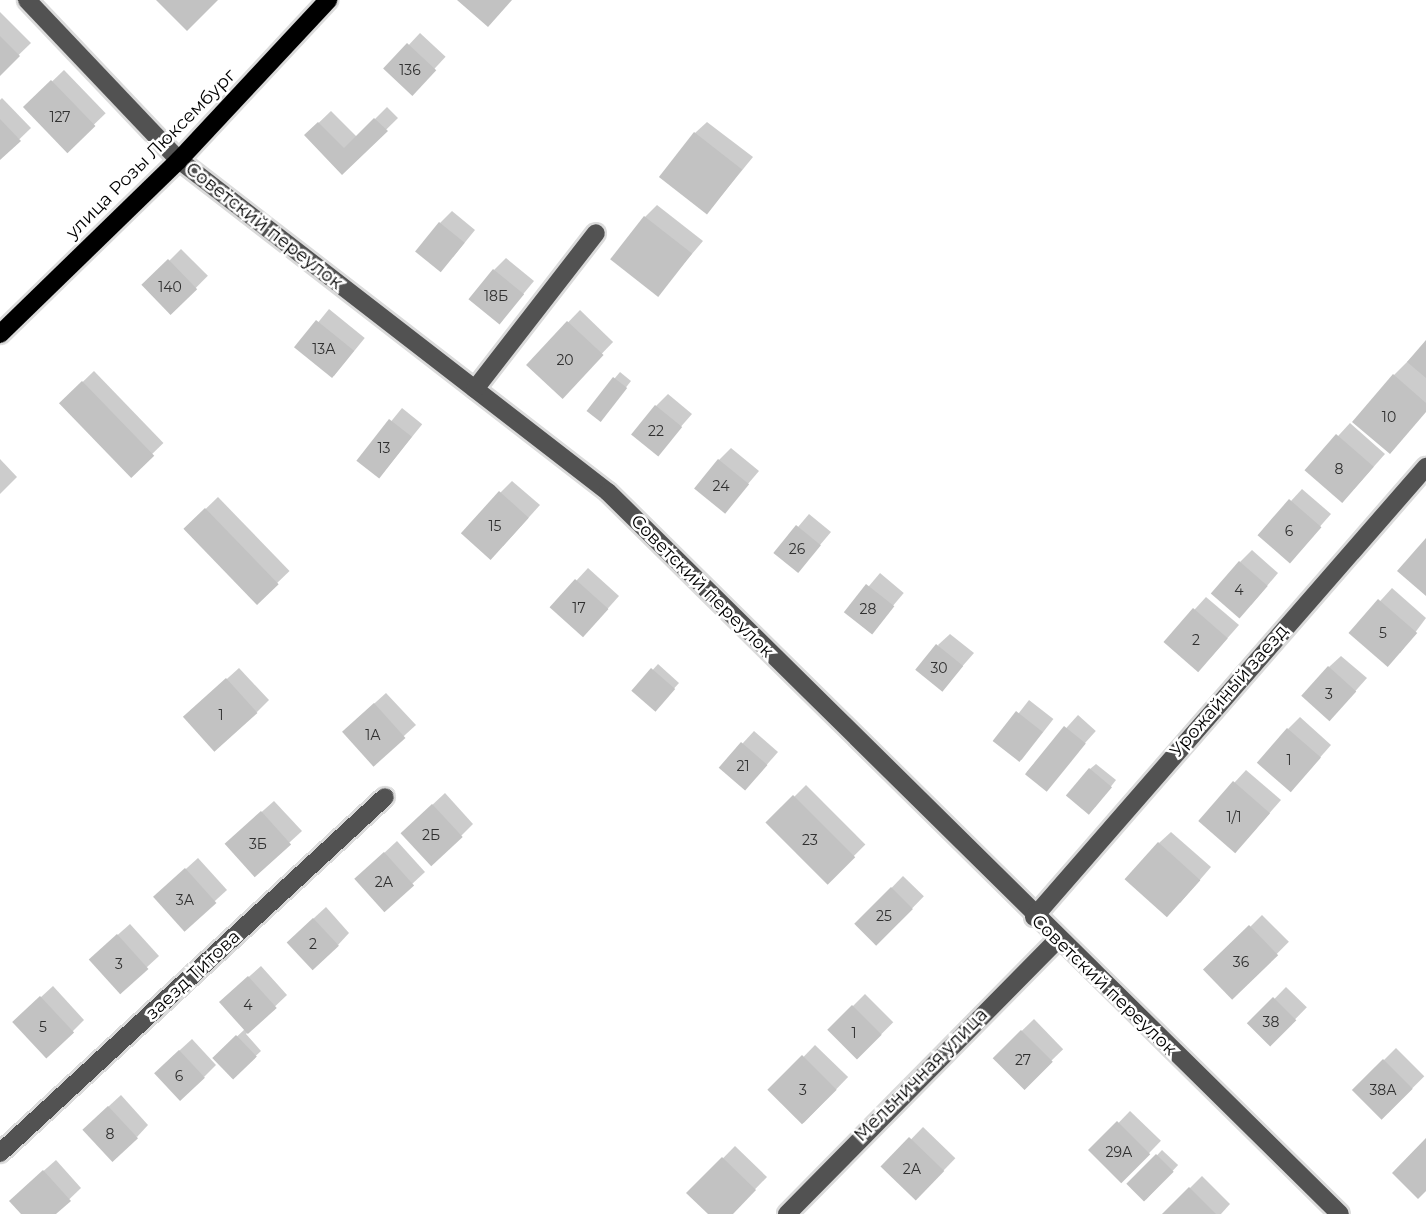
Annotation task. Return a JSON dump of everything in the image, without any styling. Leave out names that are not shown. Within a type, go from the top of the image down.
[{"type":"main road","name":"улица Розы Люксембург","points":[[0,334],[179,160],[328,0]]},
{"type":"street","name":"Советский переулок","points":[[27,0],[179,160],[608,492],[1057,940],[1340,1214]]},
{"type":"street","points":[[475,389],[596,233]]},
{"type":"street","name":"Урожайный заезд","points":[[1034,917],[1426,467]]},
{"type":"street","name":"заезд Титова","points":[[0,1153],[385,797]]},
{"type":"street","name":"Мельничная улица","points":[[787,1214],[1057,940]]},
{"type":"building","points":[[156,0],[218,0],[187,31]]},
{"type":"building","points":[[457,0],[512,0],[488,27]]},
{"type":"building","points":[[0,36],[20,56],[0,76]]},
{"type":"building","points":[[407,43],[436,70],[412,96],[383,69]]},
{"type":"building","points":[[51,80],[95,126],[67,153],[23,107]]},
{"type":"building","points":[[374,118],[388,131],[342,175],[304,135],[318,122],[344,148]]},
{"type":"building","points":[[0,119],[21,141],[0,160]]},
{"type":"building","points":[[694,132],[742,170],[707,214],[659,177]]},
{"type":"building","points":[[644,216],[692,254],[658,297],[610,259]]},
{"type":"building","points":[[439,222],[465,243],[441,272],[415,252]]},
{"type":"building","points":[[168,259],[197,289],[171,315],[141,285]]},
{"type":"building","points":[[493,269],[524,294],[500,324],[468,299]]},
{"type":"building","points":[[316,320],[354,351],[332,378],[294,347]]},
{"type":"building","points":[[567,321],[604,355],[563,399],[526,365]]},
{"type":"building","points":[[1426,340],[1426,378],[1407,362]]},
{"type":"building","points":[[1393,374],[1426,403],[1426,412],[1390,454],[1352,422]]},
{"type":"building","points":[[613,377],[627,388],[601,422],[587,411]]},
{"type":"building","points":[[82,381],[154,456],[131,478],[59,403]]},
{"type":"building","points":[[655,405],[682,427],[658,457],[631,435]]},
{"type":"building","points":[[389,419],[412,437],[379,479],[356,461]]},
{"type":"building","points":[[1336,434],[1374,467],[1342,503],[1305,470]]},
{"type":"building","points":[[718,459],[749,484],[725,514],[694,489]]},
{"type":"building","points":[[499,491],[529,518],[491,560],[461,533]]},
{"type":"building","points":[[1289,499],[1321,527],[1290,563],[1258,535]]},
{"type":"building","points":[[205,508],[279,584],[257,605],[183,529]]},
{"type":"building","points":[[796,525],[821,545],[798,573],[773,553]]},
{"type":"building","points":[[1426,538],[1426,596],[1397,571]]},
{"type":"building","points":[[1239,561],[1268,586],[1239,618],[1211,593]]},
{"type":"building","points":[[575,579],[608,609],[583,637],[550,607]]},
{"type":"building","points":[[866,584],[894,606],[872,635],[844,612]]},
{"type":"building","points":[[1378,599],[1417,633],[1388,667],[1348,633]]},
{"type":"building","points":[[1193,608],[1228,638],[1198,672],[1163,642]]},
{"type":"building","points":[[936,644],[963,666],[942,692],[915,670]]},
{"type":"building","points":[[1328,666],[1356,691],[1329,721],[1301,696]]},
{"type":"building","points":[[651,668],[675,689],[655,712],[631,691]]},
{"type":"building","points":[[226,678],[257,713],[214,752],[183,717]]},
{"type":"building","points":[[374,703],[405,738],[373,767],[342,732]]},
{"type":"building","points":[[1016,711],[1043,732],[1019,762],[993,741]]},
{"type":"building","points":[[1064,726],[1086,744],[1047,792],[1025,774]]},
{"type":"building","points":[[1287,728],[1321,758],[1291,792],[1257,763]]},
{"type":"building","points":[[741,742],[767,765],[745,791],[719,768]]},
{"type":"building","points":[[1089,768],[1112,787],[1089,815],[1066,796]]},
{"type":"building","points":[[1233,781],[1270,813],[1235,853],[1198,821]]},
{"type":"building","points":[[793,795],[855,857],[828,885],[765,823]]},
{"type":"building","points":[[432,804],[463,837],[431,866],[401,833]]},
{"type":"building","points":[[261,811],[291,844],[255,877],[225,844]]},
{"type":"building","points":[[1158,842],[1200,880],[1167,917],[1125,879]]},
{"type":"building","points":[[384,852],[414,885],[384,912],[354,879]]},
{"type":"building","points":[[185,868],[216,903],[184,932],[153,897]]},
{"type":"building","points":[[891,887],[913,909],[876,946],[854,924]]},
{"type":"building","points":[[313,918],[339,946],[313,970],[287,943]]},
{"type":"building","points":[[1249,925],[1278,955],[1232,1000],[1203,969]]},
{"type":"building","points":[[117,934],[148,969],[120,994],[89,959]]},
{"type":"building","points":[[248,976],[277,1008],[248,1034],[219,1002]]},
{"type":"building","points":[[40,996],[74,1033],[46,1058],[12,1022]]},
{"type":"building","points":[[1273,997],[1296,1020],[1270,1046],[1247,1023]]},
{"type":"building","points":[[852,1005],[882,1035],[857,1059],[827,1030]]},
{"type":"building","points":[[1021,1030],[1053,1062],[1025,1090],[993,1058]]},
{"type":"building","points":[[236,1035],[257,1057],[233,1080],[212,1058]]},
{"type":"building","points":[[179,1050],[205,1078],[180,1101],[154,1073]]},
{"type":"building","points":[[802,1055],[837,1090],[802,1124],[767,1090]]},
{"type":"building","points":[[1383,1059],[1413,1089],[1382,1120],[1352,1090]]},
{"type":"building","points":[[108,1106],[138,1138],[112,1162],[82,1130]]},
{"type":"building","points":[[1117,1121],[1150,1154],[1121,1183],[1088,1150]]},
{"type":"building","points":[[909,1137],[944,1171],[916,1201],[881,1166]]},
{"type":"building","points":[[1426,1138],[1426,1191],[1418,1199],[1392,1173]]},
{"type":"building","points":[[1156,1154],[1174,1172],[1144,1201],[1126,1184]]},
{"type":"building","points":[[722,1157],[756,1190],[733,1214],[708,1214],[686,1193]]},
{"type":"building","points":[[43,1170],[71,1201],[56,1214],[21,1214],[9,1201]]},
{"type":"building","points":[[1189,1187],[1216,1214],[1162,1214]]}]
